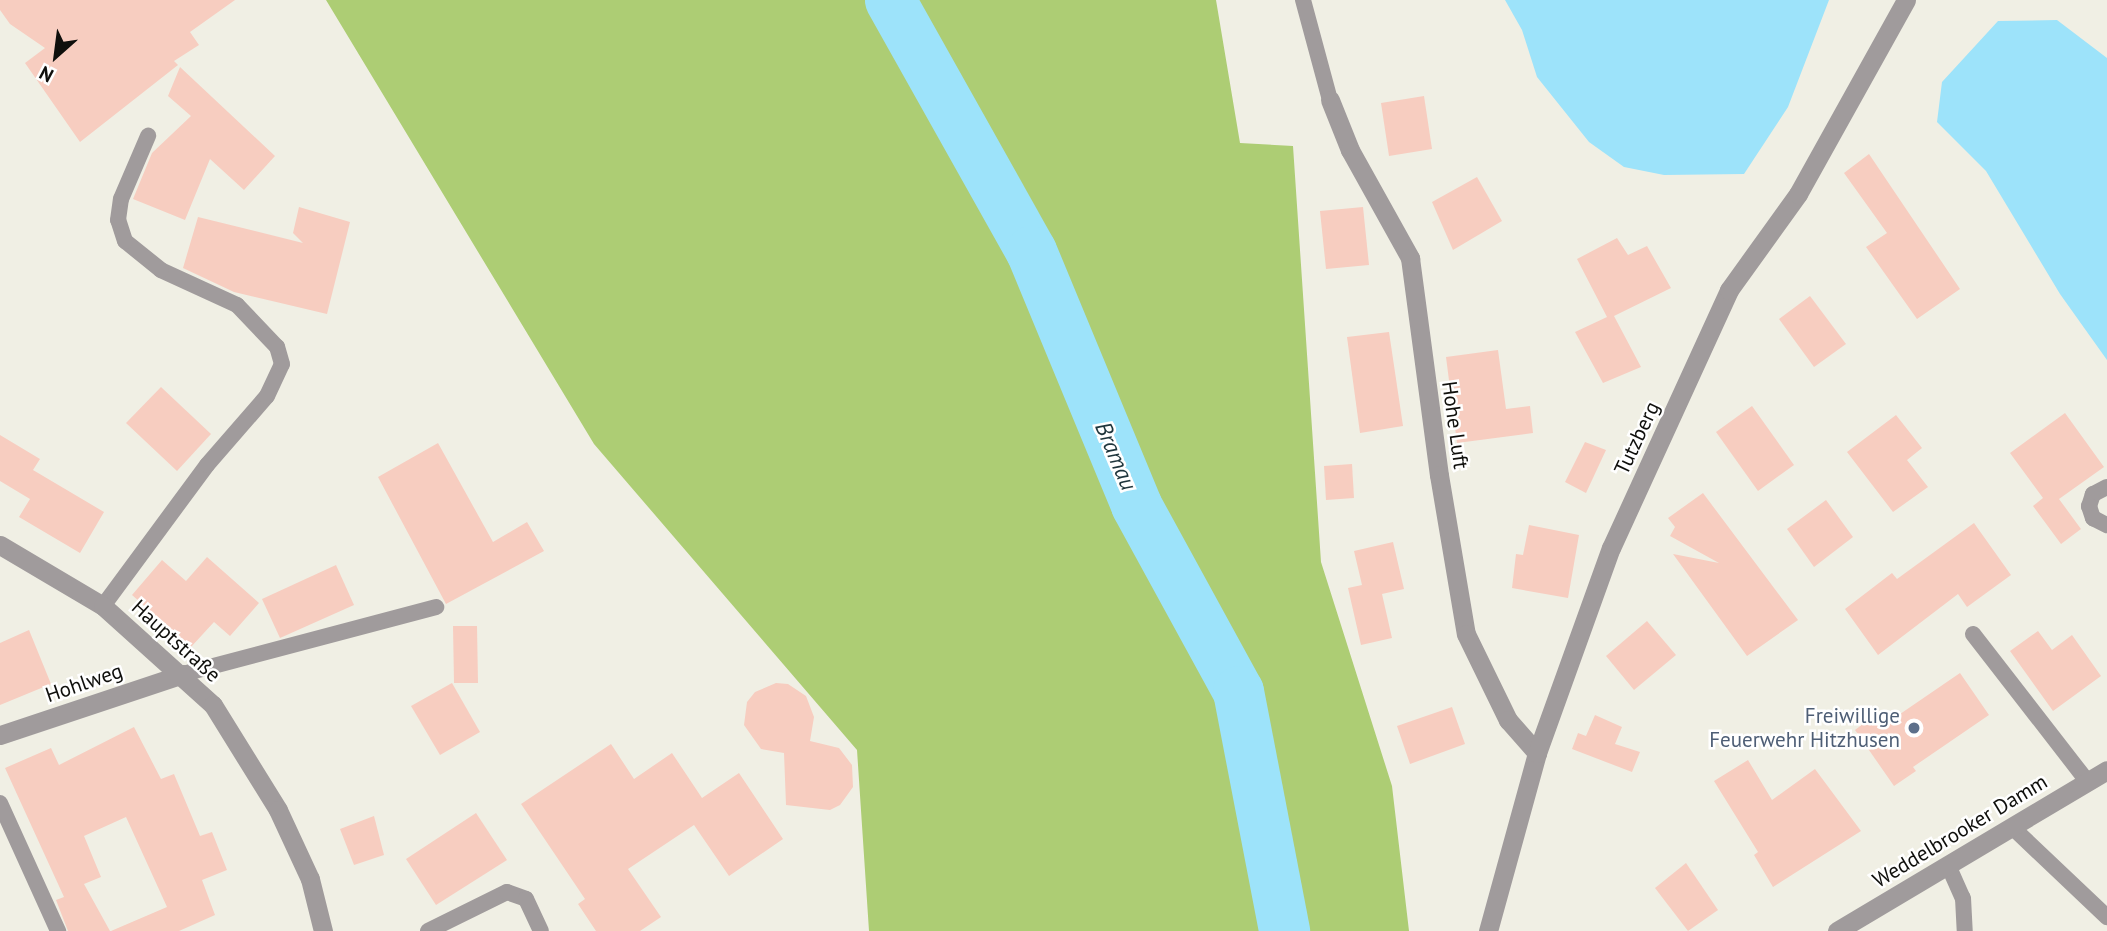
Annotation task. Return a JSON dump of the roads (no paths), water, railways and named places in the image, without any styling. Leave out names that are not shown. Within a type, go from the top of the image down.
[{"type":"street","name":"Tutzberg","points":[[1488,931],[1537,754],[1611,548],[1729,290],[1798,194],[1906,0]]},
{"type":"street","name":"Hohe Luft","points":[[1331,100],[1350,150],[1410,258],[1438,475],[1466,634],[1508,720],[1537,754]]},
{"type":"street","name":"Hauptstraße","points":[[0,545],[103,606],[183,674],[213,705],[278,810],[310,879],[323,931]]},
{"type":"street","name":"Hohlweg","points":[[0,735],[183,674]]},
{"type":"street","name":"Weddelbrooker Damm","points":[[1837,931],[2107,770]]},
{"type":"lane","points":[[1303,0],[1331,100]]},
{"type":"lane","points":[[103,606],[207,465],[267,396],[282,364],[277,347],[237,305],[161,270],[125,241],[118,220],[121,200],[148,136]]},
{"type":"lane","points":[[2107,487],[2093,494],[2089,506],[2093,518],[2107,525]]},
{"type":"lane","points":[[183,674],[436,607]]},
{"type":"lane","points":[[1973,634],[2088,782]]},
{"type":"lane","points":[[0,803],[58,931]]},
{"type":"lane","points":[[2012,827],[2107,917]]},
{"type":"lane","points":[[1948,865],[1963,898],[1965,931]]},
{"type":"lane","points":[[428,931],[507,892],[526,899],[541,931]]},
{"type":"water","points":[[1505,0],[1829,0],[1788,107],[1744,174],[1664,175],[1624,167],[1589,142],[1537,77],[1522,30]]},
{"type":"water","points":[[2057,20],[2107,58],[2107,360],[2060,294],[1986,171],[1937,122],[1942,82],[1998,21]]},
{"type":"waterway","name":"Bramau","points":[[890,0],[1031,251],[1136,505],[1238,691],[1284,931]]},
{"type":"place","name":"Freiwillige Feuerwehr Hitzhusen","points":[[1914,728]]}]
